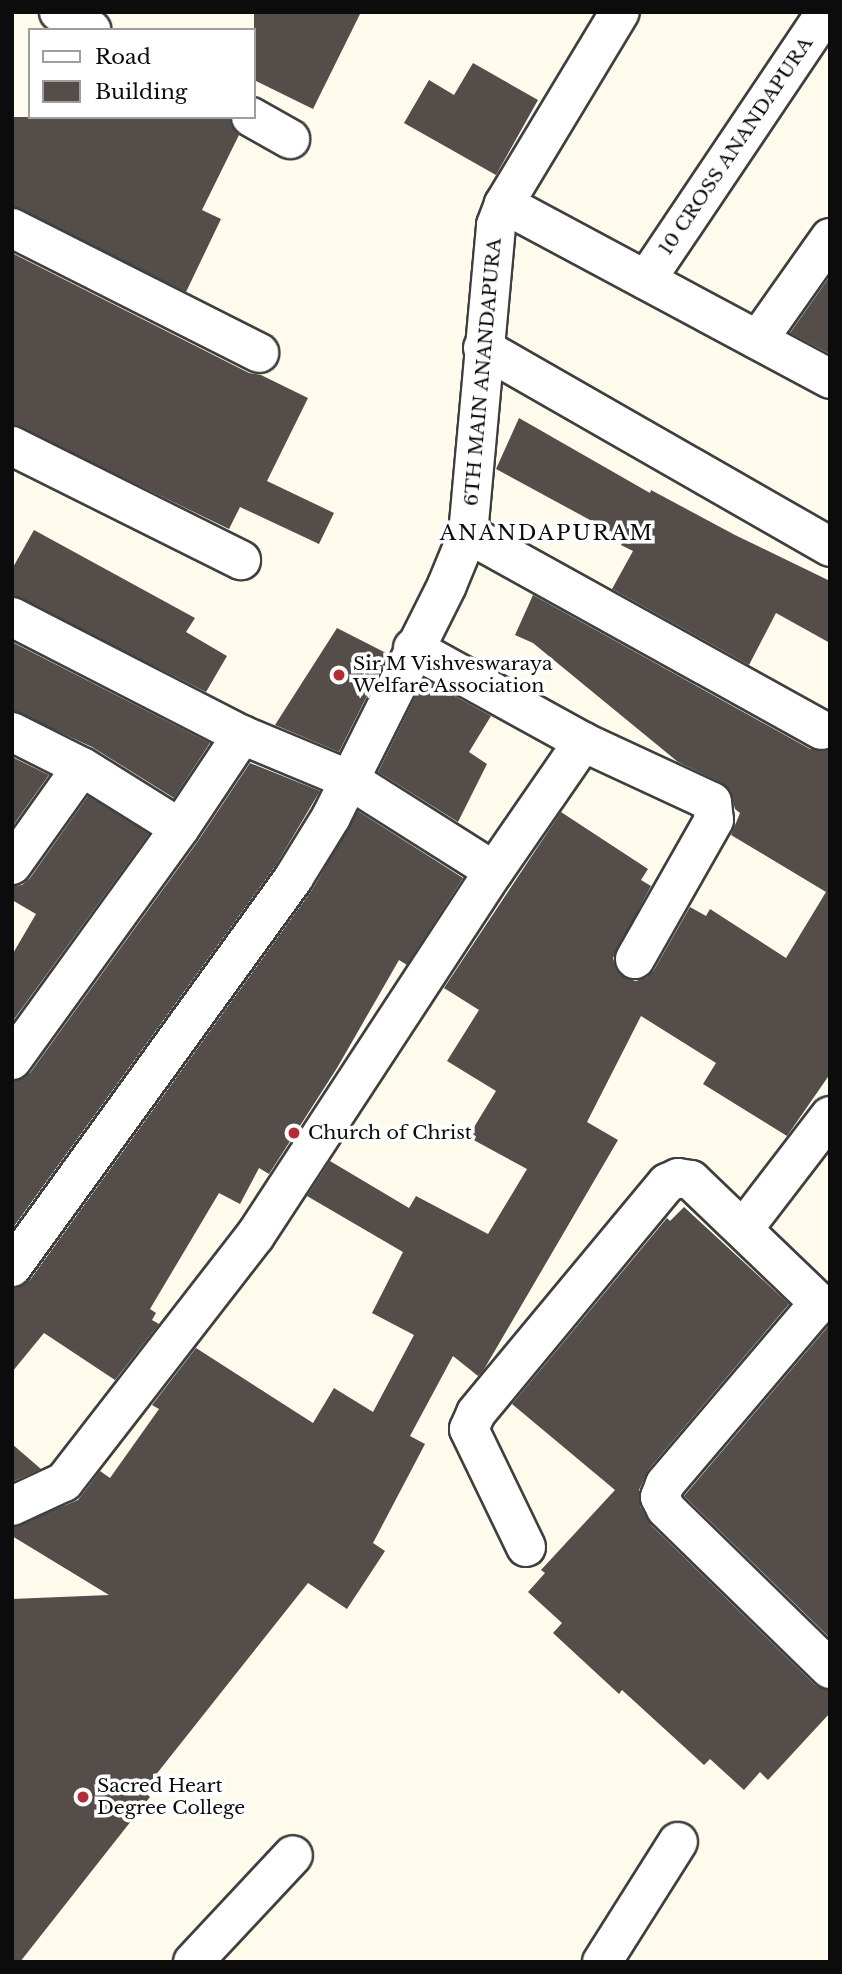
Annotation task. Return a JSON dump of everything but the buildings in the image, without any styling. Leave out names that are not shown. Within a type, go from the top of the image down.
[{"type":"street","points":[[59,12],[87,28]]},
{"type":"street","name":"6TH MAIN ANANDAPURA","points":[[12,1267],[294,877],[350,780],[413,648],[447,585],[468,534],[496,225],[504,204],[620,12]]},
{"type":"street","name":"10 CROSS ANANDAPURA","points":[[646,281],[826,12]]},
{"type":"street","points":[[255,119],[290,139]]},
{"type":"street","points":[[504,204],[830,379]]},
{"type":"street","points":[[12,228],[259,353]]},
{"type":"street","points":[[758,340],[830,238]]},
{"type":"street","points":[[483,348],[830,547]]},
{"type":"street","points":[[12,446],[241,560]]},
{"type":"street","points":[[468,534],[821,730]]},
{"type":"street","points":[[12,617],[242,736],[350,780],[494,871]]},
{"type":"street","points":[[413,648],[583,742],[712,802],[714,820],[635,959]]},
{"type":"street","points":[[12,732],[82,767],[180,828]]},
{"type":"street","points":[[12,1060],[180,828],[242,736]]},
{"type":"street","points":[[12,1507],[64,1482],[255,1237],[494,871],[583,742]]},
{"type":"street","points":[[12,865],[82,767]]},
{"type":"street","points":[[744,1228],[830,1116]]},
{"type":"street","points":[[526,1547],[469,1429],[475,1413],[667,1183],[678,1178],[691,1180],[817,1301],[813,1310],[665,1484],[660,1497],[666,1509],[830,1669]]},
{"type":"street","points":[[602,1962],[678,1842]]},
{"type":"street","points":[[193,1962],[293,1855]]},
{"type":"place","name":"Sir M Vishveswaraya Welfare Association","points":[[339,675]]},
{"type":"place","name":"Church of Christ","points":[[294,1133]]},
{"type":"place","name":"Sacred Heart Degree College","points":[[83,1797]]},
{"type":"district","name":"ANANDAPURAM","points":[[547,533]]}]
